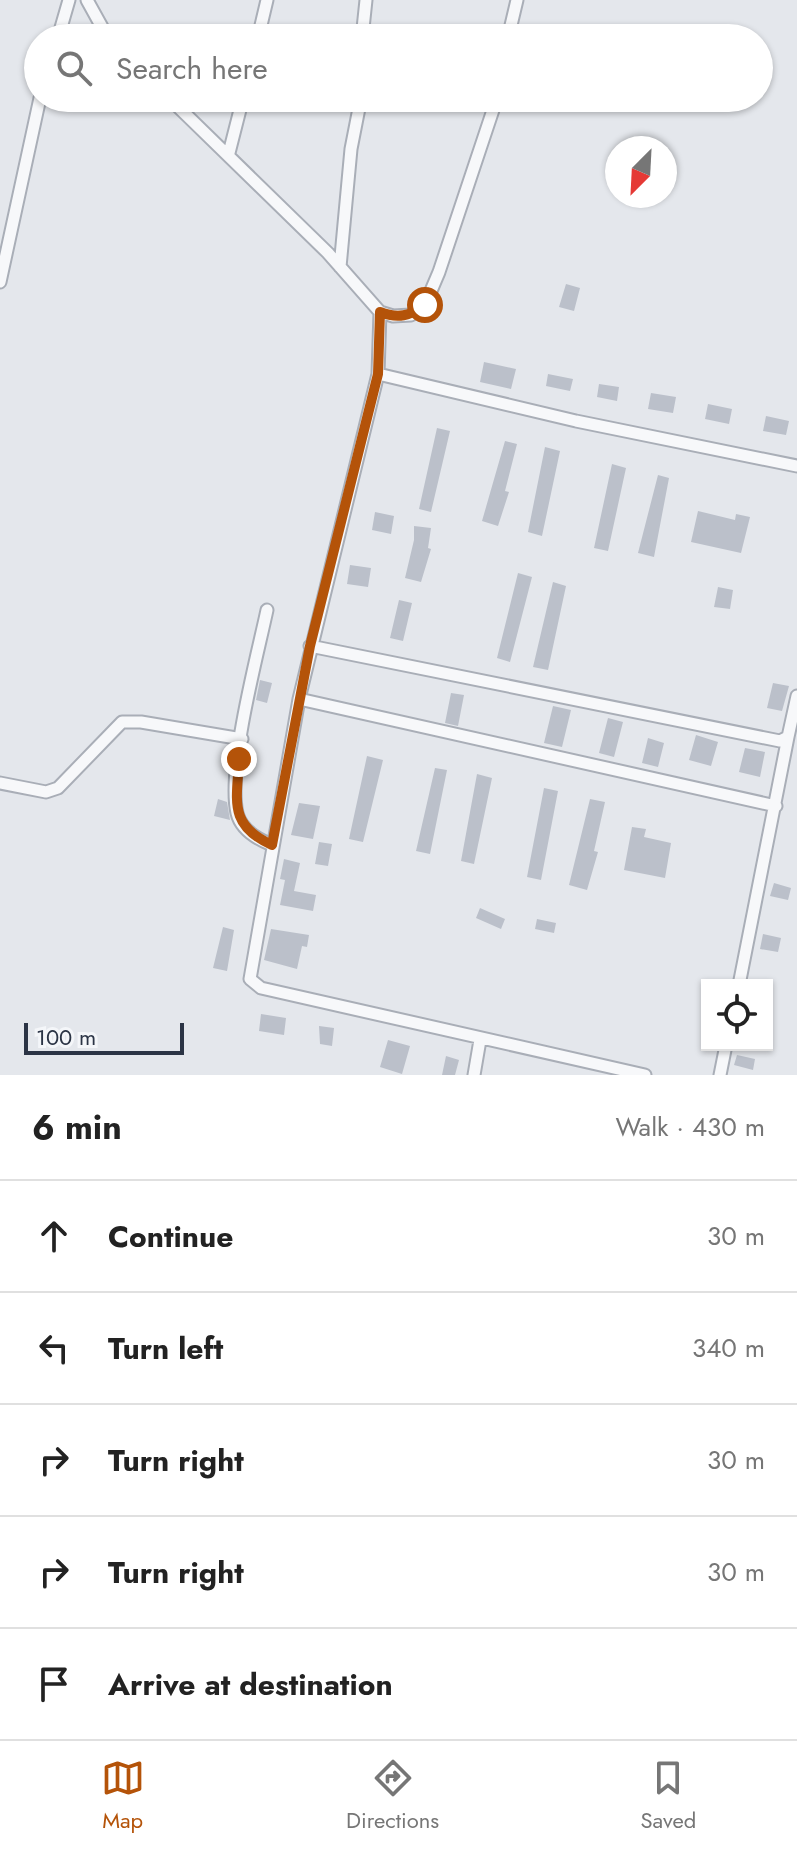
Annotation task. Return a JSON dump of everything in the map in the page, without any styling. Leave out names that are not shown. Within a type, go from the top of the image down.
[{"type":"street","points":[[62,24],[69,0]]},
{"type":"street","points":[[87,0],[100,24]]},
{"type":"street","points":[[261,24],[267,0]]},
{"type":"street","points":[[363,24],[366,0]]},
{"type":"street","points":[[511,24],[517,0]]},
{"type":"street","points":[[0,282],[37,112]]},
{"type":"street","points":[[184,112],[229,153],[380,312],[393,316],[411,315],[425,305],[492,112]]},
{"type":"street","points":[[229,153],[239,112]]},
{"type":"street","points":[[340,267],[351,149],[358,112]]},
{"type":"street","points":[[380,312],[378,374],[310,646],[250,979],[261,988],[638,1074]]},
{"type":"street","points":[[378,374],[576,421],[797,466]]},
{"type":"street","points":[[267,610],[242,739],[237,813],[253,837],[272,845]]},
{"type":"street","points":[[310,646],[780,741],[788,737]]},
{"type":"street","points":[[740,979],[797,696]]},
{"type":"street","points":[[299,699],[776,806]]},
{"type":"street","points":[[0,783],[46,792],[58,788],[112,728],[122,722],[141,722],[242,739]]},
{"type":"street","points":[[474,1075],[480,1040]]},
{"type":"street","points":[[720,1075],[725,1051]]},
{"type":"building","points":[[566,284],[580,288],[574,311],[559,307]]},
{"type":"building","points":[[484,362],[516,369],[511,389],[480,382]]},
{"type":"building","points":[[548,374],[573,379],[570,391],[546,386]]},
{"type":"building","points":[[599,384],[619,387],[617,401],[597,397]]},
{"type":"building","points":[[651,393],[676,397],[673,413],[648,409]]},
{"type":"building","points":[[708,404],[732,409],[729,424],[705,419]]},
{"type":"building","points":[[766,416],[789,421],[786,435],[763,431]]},
{"type":"building","points":[[437,428],[450,431],[431,512],[419,509]]},
{"type":"building","points":[[505,441],[517,444],[505,491],[509,492],[498,526],[482,521]]},
{"type":"building","points":[[545,447],[560,451],[542,536],[528,532]]},
{"type":"building","points":[[612,464],[626,468],[608,551],[594,548]]},
{"type":"building","points":[[658,475],[669,478],[654,557],[638,553]]},
{"type":"building","points":[[698,511],[735,520],[736,514],[750,517],[741,553],[691,542]]},
{"type":"building","points":[[375,512],[394,516],[391,534],[372,530]]},
{"type":"building","points":[[414,526],[431,528],[428,548],[431,549],[421,582],[405,578]]},
{"type":"building","points":[[350,565],[371,568],[368,587],[347,584]]},
{"type":"building","points":[[518,573],[532,577],[510,662],[497,658]]},
{"type":"building","points":[[553,582],[566,586],[548,670],[533,667]]},
{"type":"building","points":[[718,587],[733,590],[730,609],[714,607]]},
{"type":"building","points":[[399,600],[412,603],[403,641],[390,638]]},
{"type":"building","points":[[260,680],[272,683],[267,703],[256,700]]},
{"type":"building","points":[[773,683],[789,686],[782,711],[767,708]]},
{"type":"building","points":[[451,693],[464,695],[458,726],[445,723]]},
{"type":"building","points":[[553,706],[571,710],[562,747],[544,743]]},
{"type":"building","points":[[608,718],[623,722],[614,757],[599,753]]},
{"type":"building","points":[[696,735],[718,742],[711,766],[689,760]]},
{"type":"building","points":[[648,738],[664,743],[658,767],[642,763]]},
{"type":"building","points":[[745,748],[765,752],[760,777],[739,772]]},
{"type":"building","points":[[367,756],[383,760],[363,842],[349,839]]},
{"type":"building","points":[[435,768],[447,770],[430,854],[416,851]]},
{"type":"building","points":[[477,774],[492,778],[474,864],[461,861]]},
{"type":"building","points":[[544,788],[558,791],[541,880],[527,877]]},
{"type":"building","points":[[218,799],[227,802],[230,820],[214,816]]},
{"type":"building","points":[[590,799],[605,802],[594,851],[598,852],[587,890],[569,885]]},
{"type":"building","points":[[299,803],[320,806],[313,839],[291,835]]},
{"type":"building","points":[[632,827],[646,829],[644,837],[671,843],[665,878],[624,870]]},
{"type":"building","points":[[319,842],[332,844],[328,866],[315,864]]},
{"type":"building","points":[[284,859],[300,863],[294,891],[316,895],[313,911],[280,905],[285,880],[280,879]]},
{"type":"building","points":[[774,883],[791,888],[788,900],[770,896]]},
{"type":"building","points":[[480,908],[505,919],[501,929],[476,918]]},
{"type":"building","points":[[537,919],[556,923],[554,933],[535,929]]},
{"type":"building","points":[[223,927],[234,930],[227,971],[213,968]]},
{"type":"building","points":[[271,929],[309,935],[307,947],[302,946],[297,969],[264,960]]},
{"type":"building","points":[[763,934],[781,938],[778,952],[760,949]]},
{"type":"building","points":[[261,1014],[286,1018],[284,1035],[259,1031]]},
{"type":"building","points":[[319,1026],[334,1028],[332,1046],[320,1044]]},
{"type":"building","points":[[388,1040],[410,1046],[402,1074],[380,1067]]},
{"type":"building","points":[[737,1055],[755,1059],[753,1070],[734,1065]]},
{"type":"building","points":[[446,1056],[459,1060],[455,1075],[442,1075]]},
{"type":"route","points":[[239,759],[237,813],[253,837],[272,845],[310,646],[378,374],[380,312],[393,316],[411,315],[425,305]]}]
